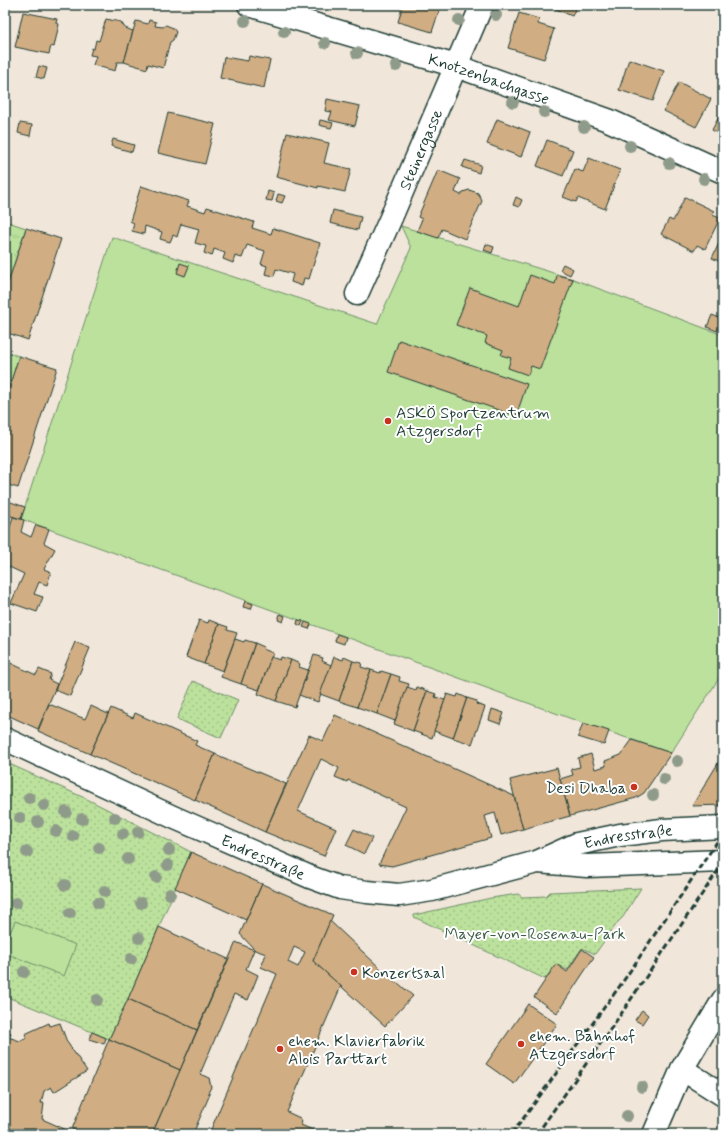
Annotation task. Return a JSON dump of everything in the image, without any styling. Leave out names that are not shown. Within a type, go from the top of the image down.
[{"type":"street","name":"Knotzenbachgasse","points":[[249,5],[456,66],[608,120],[723,172]]},
{"type":"street","name":"Steinergasse","points":[[357,294],[482,5]]},
{"type":"street","name":"Endresstraße","points":[[5,739],[173,817],[310,877],[340,888],[367,892],[399,894],[432,890],[537,862],[577,844],[620,835],[662,830],[723,827]]},
{"type":"street","name":"Endresstraße","points":[[537,862],[586,866],[720,862]]},
{"type":"street","points":[[654,1134],[682,1068],[723,1000]]},
{"type":"street","points":[[682,1068],[723,1095]]},
{"type":"green space","points":[[5,221],[26,228],[5,292]]},
{"type":"green space","name":"ASKÖ Sportzentrum Atzgersdorf","points":[[401,226],[573,279],[723,335],[723,672],[671,753],[583,723],[21,519],[112,237],[377,324],[411,248]]},
{"type":"green space","points":[[5,352],[19,356],[5,400]]},
{"type":"green space","points":[[193,681],[238,700],[221,738],[177,719]]},
{"type":"green space","points":[[5,762],[87,799],[191,852],[128,999],[109,1039],[5,996]]},
{"type":"green space","name":"Mayer-von-Rosenau-Park","points":[[641,888],[623,917],[595,954],[582,948],[567,970],[556,964],[545,979],[414,917],[414,915],[491,898],[518,894],[522,897],[546,896],[550,892]]},
{"type":"green space","points":[[15,921],[76,945],[64,976],[5,953],[5,945]]},
{"type":"building","points":[[403,5],[441,5],[432,32],[398,22]]},
{"type":"building","points":[[547,5],[577,5],[572,16]]},
{"type":"building","points":[[23,12],[57,19],[56,23],[59,24],[54,47],[51,46],[49,54],[15,47]]},
{"type":"building","points":[[519,13],[539,19],[538,24],[554,29],[544,59],[508,48]]},
{"type":"building","points":[[106,19],[121,22],[125,28],[133,31],[124,62],[117,62],[115,71],[93,65],[96,56],[90,55],[92,48],[94,49],[96,40],[99,41]]},
{"type":"building","points":[[149,20],[156,22],[155,26],[163,27],[166,25],[173,28],[176,32],[173,40],[170,42],[163,68],[148,64],[147,69],[124,62],[136,21],[148,24]]},
{"type":"building","points":[[249,56],[270,60],[264,88],[220,78],[224,57],[248,61]]},
{"type":"building","points":[[629,59],[664,71],[653,101],[619,90]]},
{"type":"building","points":[[39,66],[47,68],[44,79],[36,77]]},
{"type":"building","points":[[679,82],[711,99],[696,127],[664,111]]},
{"type":"building","points":[[327,99],[360,106],[355,126],[329,120],[332,112],[325,111]]},
{"type":"building","points":[[723,109],[723,136],[712,130]]},
{"type":"building","points":[[168,113],[215,124],[205,164],[158,153]]},
{"type":"building","points":[[497,119],[530,132],[521,157],[487,144]]},
{"type":"building","points":[[320,120],[333,123],[331,128],[319,125]]},
{"type":"building","points":[[20,123],[32,125],[30,136],[18,133]]},
{"type":"building","points":[[287,133],[329,143],[324,163],[351,169],[345,192],[318,186],[318,188],[276,177]]},
{"type":"building","points":[[113,139],[134,145],[132,152],[111,146]]},
{"type":"building","points":[[547,140],[573,150],[563,176],[537,166]]},
{"type":"building","points":[[589,158],[620,170],[605,209],[578,198],[576,202],[563,197],[575,169],[583,172]]},
{"type":"building","points":[[465,160],[481,165],[479,173],[462,167]]},
{"type":"building","points":[[438,170],[460,179],[455,192],[461,195],[463,192],[469,190],[478,193],[482,201],[465,239],[442,229],[438,238],[417,231],[422,219],[418,217]]},
{"type":"building","points":[[141,186],[189,201],[187,206],[205,212],[207,207],[254,222],[252,228],[271,234],[273,228],[320,243],[309,279],[304,278],[302,286],[291,282],[293,274],[276,269],[274,276],[265,274],[267,266],[261,264],[265,251],[247,245],[242,258],[235,256],[233,263],[223,259],[225,253],[214,249],[212,256],[204,253],[206,246],[195,243],[199,229],[181,224],[177,237],[173,235],[170,242],[160,239],[162,232],[145,226],[144,234],[132,231],[134,223],[130,221]]},
{"type":"building","points":[[268,191],[274,193],[272,201],[266,200]]},
{"type":"building","points":[[278,194],[285,196],[282,203],[276,201]]},
{"type":"building","points":[[516,197],[522,200],[519,207],[513,205]]},
{"type":"building","points":[[685,197],[714,211],[712,215],[720,218],[705,249],[697,245],[694,251],[661,234],[669,219],[673,221]]},
{"type":"building","points":[[333,210],[361,217],[358,230],[330,223]]},
{"type":"building","points":[[26,228],[61,239],[28,340],[5,332],[5,292]]},
{"type":"building","points":[[720,241],[723,243],[723,263],[712,258]]},
{"type":"building","points":[[486,244],[494,247],[492,253],[484,250]]},
{"type":"building","points":[[180,263],[189,266],[185,276],[177,273]]},
{"type":"building","points":[[563,264],[573,269],[570,275],[560,270]]},
{"type":"building","points":[[530,275],[555,284],[557,275],[573,279],[540,369],[531,366],[528,375],[508,368],[511,358],[501,355],[503,350],[485,343],[487,336],[456,325],[470,288],[519,306]]},
{"type":"building","points":[[712,315],[722,319],[717,331],[707,327]]},
{"type":"building","points":[[399,340],[527,384],[516,416],[388,372]]},
{"type":"building","points":[[19,356],[57,368],[18,488],[5,484],[5,400]]},
{"type":"building","points":[[5,500],[25,507],[21,519],[5,514]]},
{"type":"building","points":[[13,517],[24,520],[21,532],[31,537],[36,525],[49,529],[44,543],[55,549],[44,569],[51,572],[47,585],[39,582],[34,594],[43,597],[37,612],[11,603],[24,574],[5,565],[5,524],[10,527]]},
{"type":"building","points":[[245,601],[253,604],[251,609],[243,607]]},
{"type":"building","points":[[280,614],[285,616],[283,622],[278,620]]},
{"type":"building","points":[[199,620],[208,623],[209,620],[219,624],[204,664],[186,657]]},
{"type":"building","points":[[298,620],[303,621],[301,626],[297,624]]},
{"type":"building","points":[[305,622],[311,624],[309,629],[303,627]]},
{"type":"building","points":[[219,624],[228,627],[227,630],[237,633],[223,671],[204,664]]},
{"type":"building","points":[[337,634],[346,637],[344,644],[335,641]]},
{"type":"building","points":[[235,639],[255,643],[241,684],[221,677]]},
{"type":"building","points":[[75,642],[90,648],[70,696],[55,690]]},
{"type":"building","points":[[255,643],[264,647],[263,649],[273,653],[259,690],[241,684]]},
{"type":"building","points":[[5,654],[8,655],[6,661],[36,675],[39,669],[51,674],[49,680],[57,684],[38,729],[5,714]]},
{"type":"building","points":[[314,655],[323,658],[322,661],[331,665],[318,702],[299,695]]},
{"type":"building","points":[[271,657],[280,660],[281,657],[291,660],[276,701],[258,694]]},
{"type":"building","points":[[334,657],[343,660],[344,657],[353,661],[339,701],[320,694]]},
{"type":"building","points":[[291,660],[300,664],[299,667],[308,670],[295,707],[276,701]]},
{"type":"building","points":[[353,661],[362,663],[361,667],[371,670],[357,707],[339,701]]},
{"type":"building","points":[[371,670],[391,674],[377,714],[357,707]]},
{"type":"building","points":[[391,674],[400,677],[399,681],[409,684],[395,721],[377,714]]},
{"type":"building","points":[[407,687],[416,690],[417,687],[427,691],[413,731],[394,724]]},
{"type":"building","points":[[427,691],[436,694],[435,697],[445,700],[432,738],[413,731]]},
{"type":"building","points":[[447,694],[457,697],[458,694],[467,698],[453,738],[434,731]]},
{"type":"building","points":[[467,698],[477,701],[476,704],[485,707],[472,744],[453,738]]},
{"type":"building","points":[[49,704],[85,719],[91,706],[108,714],[90,754],[38,731]]},
{"type":"building","points":[[111,708],[133,718],[135,713],[197,741],[195,745],[215,754],[195,800],[90,754]]},
{"type":"building","points":[[492,709],[504,713],[500,724],[489,720]]},
{"type":"building","points":[[335,715],[514,796],[523,829],[501,835],[495,813],[485,816],[491,838],[392,866],[379,864],[406,807],[348,780],[347,782],[335,777],[339,768],[321,759],[298,811],[336,828],[324,856],[265,832],[309,735],[323,741]]},
{"type":"building","points":[[583,723],[609,731],[604,745],[578,737]]},
{"type":"building","points":[[632,740],[671,753],[644,793],[636,798],[570,816],[560,779],[573,775],[571,769],[580,767],[578,758],[591,754],[595,769],[606,766],[605,761],[621,755]]},
{"type":"building","points":[[215,754],[286,784],[265,832],[195,800]]},
{"type":"building","points":[[723,755],[723,805],[692,806]]},
{"type":"building","points":[[557,768],[570,816],[523,829],[510,780]]},
{"type":"building","points":[[354,829],[372,838],[364,854],[346,845]]},
{"type":"building","points":[[191,852],[262,884],[246,920],[175,888]]},
{"type":"building","name":"ehem. Klavierfabrik Alois Parttart","points":[[262,884],[333,915],[313,961],[341,986],[287,1112],[300,1118],[302,1121],[301,1125],[322,1134],[209,1134],[277,974],[261,967],[266,954],[255,950],[240,934]],"holes":[[[294,947],[305,952],[298,967],[288,962]]]},
{"type":"building","name":"Konzertsaal","points":[[330,921],[397,984],[398,983],[413,996],[385,1026],[313,961]]},
{"type":"building","points":[[159,927],[228,959],[197,1030],[128,999]]},
{"type":"building","points":[[236,942],[254,950],[246,969],[258,975],[248,1000],[234,994],[200,1074],[209,1078],[211,1087],[208,1093],[210,1094],[193,1134],[152,1134]]},
{"type":"building","points":[[582,949],[594,957],[557,1013],[534,997],[556,964],[567,972]]},
{"type":"building","points":[[128,999],[197,1030],[180,1070],[109,1039]]},
{"type":"building","name":"ehem. Bahnhof Atzgersdorf","points":[[528,1004],[557,1024],[514,1084],[486,1064]]},
{"type":"building","points":[[642,1010],[648,1015],[642,1024],[635,1020]]},
{"type":"building","points":[[49,1023],[50,1026],[60,1023],[67,1042],[87,1071],[54,1092],[51,1087],[44,1091],[41,1103],[44,1103],[42,1119],[69,1131],[68,1134],[5,1134],[5,1099],[10,1096],[5,1087],[5,1031],[11,1033],[8,1037],[20,1041],[27,1038],[25,1034]]},
{"type":"building","points":[[92,1032],[106,1038],[104,1044],[89,1039]]},
{"type":"building","points":[[109,1039],[180,1070],[152,1134],[84,1134],[72,1129]]},
{"type":"railway","points":[[512,1134],[622,983],[723,833]]},
{"type":"railway","points":[[537,1134],[621,1014],[723,863]]},
{"type":"place","name":"ASKÖ Sportzentrum Atzgersdorf","points":[[388,421]]},
{"type":"place","name":"Desi Dhaba","points":[[634,787]]},
{"type":"place","name":"Konzertsaal","points":[[354,972]]},
{"type":"place","name":"ehem. Bahnhof Atzgersdorf","points":[[521,1044]]},
{"type":"place","name":"ehem. Klavierfabrik Alois Parttart","points":[[280,1049]]}]
